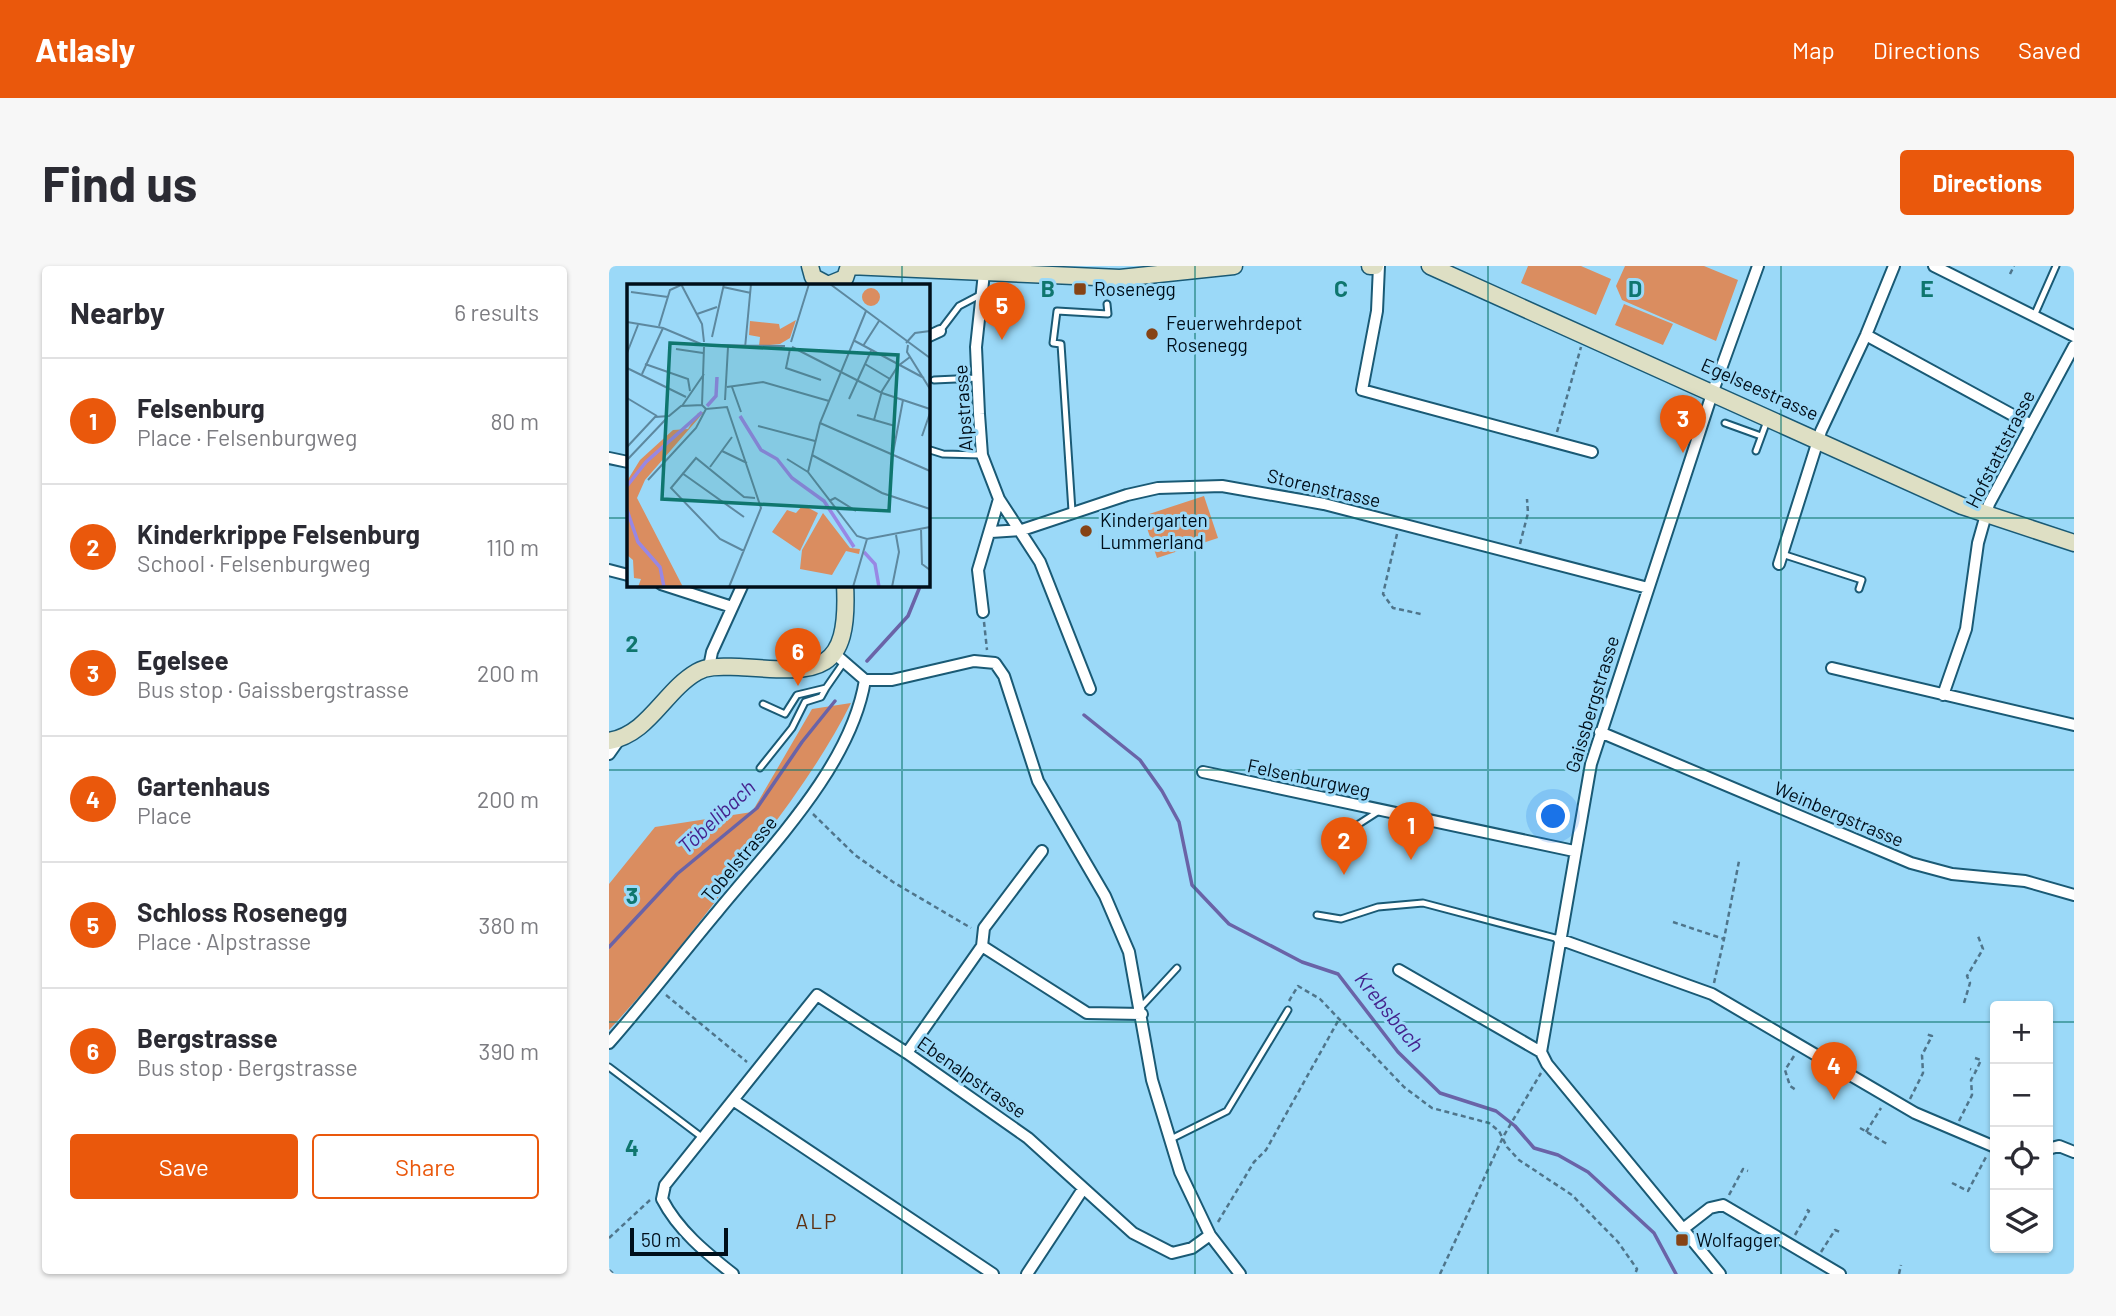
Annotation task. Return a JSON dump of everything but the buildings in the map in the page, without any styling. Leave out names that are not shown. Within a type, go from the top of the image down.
[{"type":"main road","points":[[809,266],[817,281],[825,284]]},
{"type":"main road","points":[[832,284],[840,282],[849,266],[984,273],[1094,272],[1134,277],[1234,266]]},
{"type":"main road","name":"Egelseestrasse","points":[[1430,266],[1985,515],[2074,543]]},
{"type":"main road","points":[[615,739],[645,722],[689,677],[709,667],[802,670],[839,658],[845,630],[845,586]]},
{"type":"street","points":[[1375,266],[1377,312],[1362,390],[1592,452]]},
{"type":"street","name":"Gaissbergstrasse","points":[[1541,1052],[1583,796],[1600,732],[1713,391],[1758,266]]},
{"type":"street","points":[[1780,559],[1819,439],[1867,335],[1894,266]]},
{"type":"street","points":[[1934,266],[2074,337]]},
{"type":"street","name":"Alpstrasse","points":[[984,273],[976,347],[982,455],[999,499],[1022,530],[1055,596],[1090,689]]},
{"type":"street","points":[[929,336],[940,331]]},
{"type":"street","points":[[1867,335],[2031,425]]},
{"type":"street","name":"Hofstattstrasse","points":[[1944,695],[1966,629],[1985,515],[2074,346]]},
{"type":"street","points":[[609,458],[627,462]]},
{"type":"street","name":"Storenstrasse","points":[[991,532],[1022,530],[1072,511],[1158,488],[1222,486],[1278,494],[1648,588]]},
{"type":"street","points":[[983,612],[978,570],[999,499]]},
{"type":"street","points":[[609,570],[627,575]]},
{"type":"street","points":[[667,586],[732,607]]},
{"type":"street","points":[[709,667],[742,586]]},
{"type":"street","points":[[839,658],[865,680],[892,680],[986,660],[995,663],[1004,676],[1038,781],[1105,896],[1129,952],[1152,1080],[1179,1172],[1210,1235],[1240,1274]]},
{"type":"street","points":[[1832,668],[2074,725]]},
{"type":"street","name":"Tobelstrasse","points":[[609,1043],[805,807],[853,723],[861,704],[865,680]]},
{"type":"street","name":"Weinbergstrasse","points":[[1600,732],[1911,863],[1952,874],[2025,881],[2074,895]]},
{"type":"street","points":[[609,754],[615,739]]},
{"type":"street","name":"Felsenburgweg","points":[[1202,772],[1574,851]]},
{"type":"street","points":[[907,1052],[982,946],[984,928],[1042,851]]},
{"type":"street","points":[[1559,939],[1712,994],[1906,1107],[1990,1145]]},
{"type":"street","points":[[982,946],[1087,1013],[1141,1010]]},
{"type":"street","points":[[1399,970],[1541,1052],[1547,1065],[1720,1274]]},
{"type":"street","name":"Ebenalpstrasse","points":[[665,1185],[755,1069],[817,995],[907,1052],[1028,1138],[1133,1233],[1171,1253],[1192,1248],[1210,1235]]},
{"type":"street","points":[[733,1100],[993,1274]]},
{"type":"street","points":[[2053,1148],[2074,1152]]},
{"type":"street","points":[[665,1185],[662,1199],[672,1219],[700,1248],[733,1274]]},
{"type":"street","points":[[1027,1274],[1083,1189]]},
{"type":"street","points":[[1683,1229],[1710,1208],[1723,1205],[1840,1274]]},
{"type":"lane","points":[[2034,316],[2056,266]]},
{"type":"lane","points":[[940,331],[959,306],[983,294]]},
{"type":"lane","points":[[1072,511],[1062,344],[1053,343],[1057,311],[1108,314],[1107,304]]},
{"type":"lane","points":[[934,380],[978,378]]},
{"type":"lane","points":[[1756,451],[1768,416]]},
{"type":"lane","points":[[1725,424],[1761,436]]},
{"type":"lane","points":[[929,450],[943,454],[982,455]]},
{"type":"lane","points":[[1780,559],[1862,580],[1859,589]]},
{"type":"lane","points":[[760,768],[792,728],[805,702],[821,697],[839,658]]},
{"type":"lane","points":[[762,704],[785,715],[797,695],[826,688]]},
{"type":"lane","points":[[1348,831],[1379,811]]},
{"type":"lane","points":[[1317,915],[1341,919],[1378,907],[1423,903],[1559,939]]},
{"type":"lane","points":[[1141,1010],[1177,968]]},
{"type":"lane","points":[[1168,1140],[1227,1111],[1288,1010]]},
{"type":"lane","points":[[609,1067],[703,1138]]},
{"type":"path","points":[[2010,274],[2014,266]]},
{"type":"path","points":[[1554,442],[1585,334]]},
{"type":"path","points":[[1517,554],[1527,517],[1527,499]]},
{"type":"path","points":[[1400,524],[1383,594],[1394,608],[1421,614]]},
{"type":"path","points":[[983,612],[988,645],[986,660]]},
{"type":"path","points":[[805,807],[855,855],[893,882],[973,928],[982,946]]},
{"type":"path","points":[[1712,994],[1739,861]]},
{"type":"path","points":[[1673,922],[1724,939]]},
{"type":"path","points":[[1964,1003],[1971,983],[1967,976],[1983,949],[1978,936]]},
{"type":"path","points":[[1290,999],[1298,986],[1320,999],[1338,1021],[1404,1087],[1431,1108],[1489,1123],[1519,1160],[1572,1195],[1618,1242],[1637,1269],[1635,1274]]},
{"type":"path","points":[[658,987],[755,1069]]},
{"type":"path","points":[[1210,1235],[1254,1162],[1266,1150],[1338,1021]]},
{"type":"path","points":[[1906,1107],[1921,1078],[1922,1055],[1932,1036],[1926,1034]]},
{"type":"path","points":[[1796,1090],[1790,1086],[1786,1070],[1801,1044]]},
{"type":"path","points":[[1921,1044],[1927,1046]]},
{"type":"path","points":[[1954,1130],[1968,1104],[1980,1060],[1975,1058]]},
{"type":"path","points":[[1440,1274],[1503,1137],[1547,1065]]},
{"type":"path","points":[[1971,1069],[1976,1071]]},
{"type":"path","points":[[1915,1076],[1921,1078]]},
{"type":"path","points":[[1910,1088],[1915,1089]]},
{"type":"path","points":[[1866,1132],[1888,1096]]},
{"type":"path","points":[[1962,1101],[1968,1104]]},
{"type":"path","points":[[1958,1110],[1964,1113]]},
{"type":"path","points":[[1860,1128],[1887,1144]]},
{"type":"path","points":[[1952,1183],[1968,1191],[1990,1154]]},
{"type":"path","points":[[1723,1205],[1743,1169],[1748,1171]]},
{"type":"path","points":[[609,1238],[665,1185]]},
{"type":"path","points":[[1789,1244],[1809,1211],[1806,1209]]},
{"type":"path","points":[[1816,1260],[1835,1230],[1840,1232]]},
{"type":"path","points":[[1899,1274],[1902,1265]]},
{"type":"path","points":[[609,1270],[614,1274]]},
{"type":"shaded area","points":[[1528,266],[1581,266],[1611,279],[1596,315],[1521,283]]},
{"type":"shaded area","points":[[1625,266],[1704,266],[1738,280],[1716,341],[1622,300],[1616,286]]},
{"type":"shaded area","points":[[1624,304],[1673,324],[1663,345],[1615,325]]},
{"type":"shaded area","points":[[1204,496],[1218,538],[1157,558],[1143,516]]},
{"type":"shaded area","points":[[851,703],[825,750],[780,816],[672,957],[609,1030],[609,884],[655,827],[752,812],[812,709]]},
{"type":"waterway","name":"Töbelibach","points":[[867,661],[908,616],[920,586]]},
{"type":"waterway","name":"Töbelibach","points":[[609,947],[677,874],[757,808],[802,742],[835,701]]},
{"type":"waterway","name":"Krebsbach","points":[[1084,715],[1140,760],[1162,791],[1179,822],[1192,885],[1229,924],[1302,962],[1338,974],[1398,1052],[1440,1093],[1496,1111],[1515,1126],[1534,1148],[1558,1155],[1588,1172],[1654,1233],[1676,1274]]},
{"type":"place","name":"Rosenegg","points":[[1080,289]]},
{"type":"place","name":"Feuerwehrdepot Rosenegg","points":[[1152,334]]},
{"type":"place","name":"Schloss Rosenegg","points":[[1002,340]]},
{"type":"place","name":"Egelsee","points":[[1683,453]]},
{"type":"place","name":"Kindergarten Lummerland","points":[[1086,531]]},
{"type":"place","name":"Bergstrasse","points":[[798,686]]},
{"type":"place","name":"Felsenburg","points":[[1411,860]]},
{"type":"place","name":"Kinderkrippe Felsenburg","points":[[1344,875]]},
{"type":"place","name":"Gartenhaus","points":[[1834,1100]]},
{"type":"place","name":"Wolfagger","points":[[1682,1240]]},
{"type":"district","name":"ALP","points":[[817,1222]]}]
